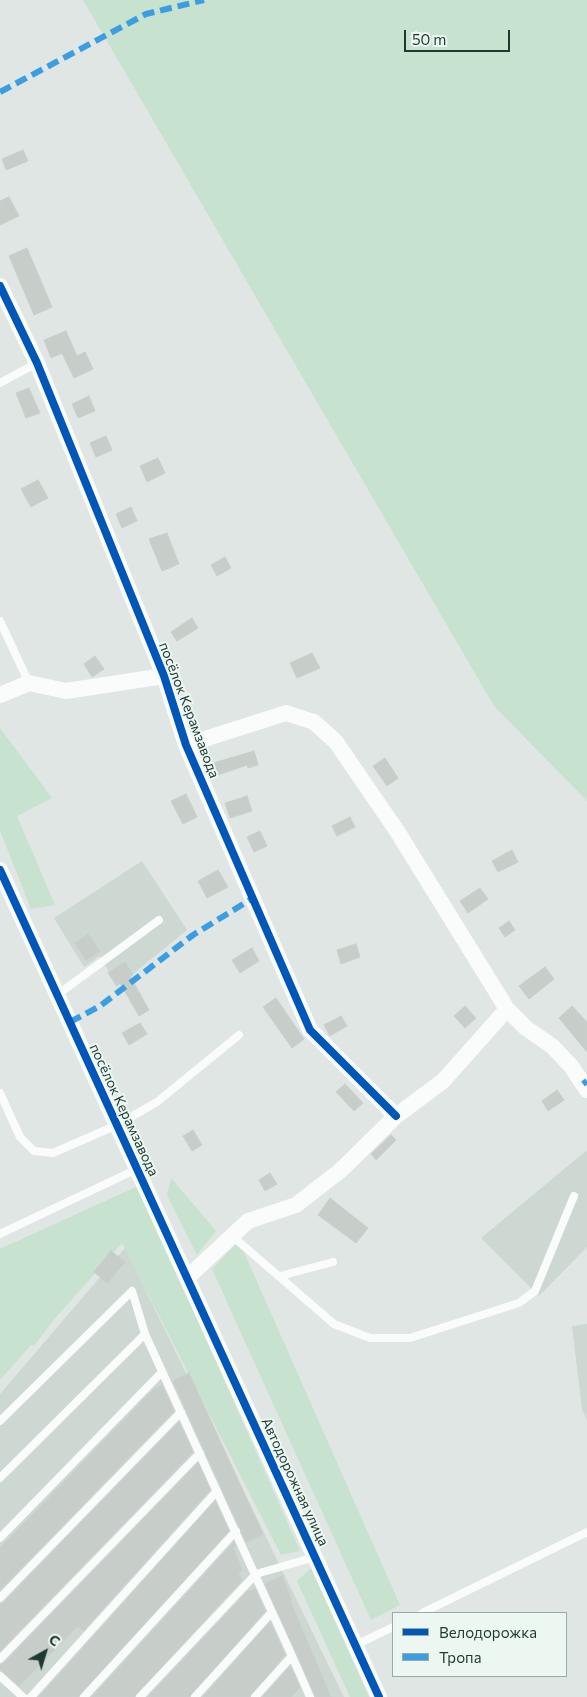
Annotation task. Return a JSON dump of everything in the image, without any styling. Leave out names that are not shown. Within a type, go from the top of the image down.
[{"type":"street","name":"посёлок Керамзавода","points":[[0,286],[37,363],[164,676],[186,745],[310,1030],[396,1116]]},
{"type":"street","points":[[0,695],[29,683],[66,691],[164,676]]},
{"type":"street","name":"посёлок Керамзавода","points":[[186,745],[286,713],[314,722],[336,742],[397,832],[507,1009],[526,1028],[552,1046],[571,1066],[587,1090]]},
{"type":"street","name":"посёлок Керамзавода","points":[[0,870],[187,1278]]},
{"type":"street","points":[[187,1278],[248,1221],[296,1205],[341,1170],[396,1116],[444,1081],[507,1009]]},
{"type":"street","name":"Автодорожная улица","points":[[187,1278],[379,1697]]},
{"type":"lane","points":[[0,383],[37,363]]},
{"type":"lane","points":[[0,621],[29,683]]},
{"type":"lane","points":[[57,995],[159,920]]},
{"type":"lane","points":[[0,1093],[20,1137],[34,1151],[53,1153],[117,1125],[157,1102],[239,1035]]},
{"type":"lane","points":[[0,1234],[137,1169]]},
{"type":"lane","points":[[231,1235],[334,1324],[370,1338],[410,1338],[519,1303],[534,1291],[574,1196]]},
{"type":"lane","points":[[280,1276],[333,1262]]},
{"type":"lane","points":[[0,1421],[132,1291],[145,1334],[256,1574],[310,1697]]},
{"type":"lane","points":[[0,1478],[145,1334]]},
{"type":"lane","points":[[0,1538],[162,1372]]},
{"type":"lane","points":[[0,1598],[180,1412]]},
{"type":"lane","points":[[0,1659],[200,1453]]},
{"type":"lane","points":[[31,1697],[218,1491]]},
{"type":"lane","points":[[84,1697],[236,1532]]},
{"type":"lane","points":[[424,1612],[587,1532]]},
{"type":"lane","points":[[140,1697],[256,1574],[315,1557]]},
{"type":"lane","points":[[195,1697],[272,1612]]},
{"type":"lane","points":[[356,1645],[392,1627]]},
{"type":"lane","points":[[255,1697],[292,1656]]},
{"type":"lane","points":[[0,1676],[23,1697]]},
{"type":"shaded area","points":[[142,861],[187,930],[117,987],[100,956],[84,967],[54,918]]},
{"type":"shaded area","points":[[587,1150],[587,1247],[539,1296],[481,1238]]},
{"type":"shaded area","points":[[125,1248],[344,1697],[0,1697],[0,1394]]},
{"type":"shaded area","points":[[587,1324],[587,1420],[582,1409],[572,1326]]},
{"type":"green space","points":[[83,0],[587,0],[587,801],[494,706]]},
{"type":"green space","points":[[0,728],[52,798],[17,816],[55,905],[31,909],[0,831]]},
{"type":"green space","points":[[171,1178],[216,1231],[197,1255],[167,1195]]},
{"type":"green space","points":[[138,1186],[300,1551],[281,1555],[122,1243],[57,1316],[34,1346],[31,1345],[0,1380],[0,1249]]},
{"type":"green space","points":[[239,1241],[400,1605],[371,1620],[212,1269]]},
{"type":"green space","points":[[311,1568],[369,1697],[350,1697],[297,1581]]},
{"type":"building","points":[[23,150],[28,161],[6,170],[2,159]]},
{"type":"building","points":[[9,197],[19,216],[0,225],[0,201]]},
{"type":"building","points":[[27,248],[52,307],[34,315],[9,256]]},
{"type":"building","points":[[66,331],[77,356],[85,352],[93,369],[74,378],[62,353],[51,358],[44,340]]},
{"type":"building","points":[[29,388],[40,413],[26,418],[16,393]]},
{"type":"building","points":[[89,396],[95,411],[78,418],[72,404]]},
{"type":"building","points":[[106,436],[112,450],[96,457],[90,443]]},
{"type":"building","points":[[158,458],[165,473],[147,482],[140,466]]},
{"type":"building","points":[[38,480],[48,498],[31,507],[21,489]]},
{"type":"building","points":[[131,507],[137,521],[122,528],[116,514]]},
{"type":"building","points":[[167,533],[179,564],[162,571],[149,539]]},
{"type":"building","points":[[225,557],[231,568],[217,576],[211,565]]},
{"type":"building","points":[[192,618],[198,628],[177,641],[171,632]]},
{"type":"building","points":[[312,653],[320,668],[297,678],[290,663]]},
{"type":"building","points":[[95,656],[104,669],[92,677],[84,664]]},
{"type":"building","points":[[254,751],[258,765],[248,768],[247,765],[215,776],[210,764]]},
{"type":"building","points":[[385,758],[398,778],[387,786],[373,766]]},
{"type":"building","points":[[186,794],[197,817],[183,824],[171,801]]},
{"type":"building","points":[[247,796],[252,811],[230,818],[225,803]]},
{"type":"building","points":[[350,817],[355,827],[337,836],[332,826]]},
{"type":"building","points":[[260,831],[267,846],[254,852],[247,837]]},
{"type":"building","points":[[512,850],[518,862],[498,872],[492,861]]},
{"type":"building","points":[[218,870],[228,887],[207,898],[198,881]]},
{"type":"building","points":[[480,888],[488,899],[468,913],[460,901]]},
{"type":"building","points":[[509,921],[515,930],[505,937],[499,928]]},
{"type":"building","points":[[88,934],[100,951],[86,960],[75,943]]},
{"type":"building","points":[[356,944],[360,957],[341,964],[337,950]]},
{"type":"building","points":[[252,948],[259,961],[240,973],[232,960]]},
{"type":"building","points":[[125,962],[133,975],[130,976],[149,1010],[139,1016],[120,983],[116,985],[108,973]]},
{"type":"building","points":[[545,967],[554,979],[529,999],[519,986]]},
{"type":"building","points":[[276,998],[304,1039],[292,1048],[263,1007]]},
{"type":"building","points":[[465,1006],[476,1018],[465,1028],[454,1016]]},
{"type":"building","points":[[572,1006],[587,1022],[587,1052],[559,1018]]},
{"type":"building","points":[[341,1016],[347,1026],[330,1036],[324,1025]]},
{"type":"building","points":[[140,1023],[147,1034],[129,1045],[122,1033]]},
{"type":"building","points":[[345,1084],[363,1103],[354,1111],[336,1092]]},
{"type":"building","points":[[557,1090],[564,1100],[548,1111],[542,1101]]},
{"type":"building","points":[[193,1130],[202,1145],[192,1151],[183,1136]]},
{"type":"building","points":[[391,1135],[396,1140],[376,1160],[371,1154]]},
{"type":"building","points":[[270,1173],[277,1184],[265,1191],[259,1180]]},
{"type":"building","points":[[330,1198],[368,1228],[356,1243],[318,1215]]},
{"type":"building","points":[[111,1251],[125,1262],[107,1283],[94,1272]]},
{"type":"building","points":[[189,1373],[263,1534],[246,1542],[173,1381]]},
{"type":"building","points":[[162,1385],[174,1411],[0,1590],[0,1548],[154,1389]]},
{"type":"building","points":[[179,1422],[193,1452],[0,1651],[0,1604]]},
{"type":"building","points":[[198,1463],[210,1490],[83,1631],[78,1626],[19,1686],[0,1669],[0,1664],[4,1663]]},
{"type":"building","points":[[215,1501],[229,1531],[78,1697],[39,1697]]},
{"type":"building","points":[[234,1542],[236,1546],[233,1548],[242,1570],[238,1573],[242,1580],[134,1697],[92,1697]]},
{"type":"building","points":[[282,1576],[292,1600],[290,1601],[331,1697],[316,1697],[265,1584]]},
{"type":"building","points":[[255,1589],[265,1611],[190,1697],[148,1697],[248,1591]]},
{"type":"building","points":[[270,1622],[285,1655],[250,1697],[203,1697]]},
{"type":"building","points":[[290,1666],[300,1687],[291,1697],[263,1697]]},
{"type":"marked path","points":[[0,92],[146,14],[204,0]]},
{"type":"marked path","points":[[70,1022],[100,1006],[193,935],[253,898]]},
{"type":"marked path","points":[[583,1084],[587,1081]]},
{"type":"cycle path","points":[[0,286],[37,363],[164,676],[186,745],[310,1030],[396,1116]]},
{"type":"cycle path","points":[[0,870],[379,1697]]}]
